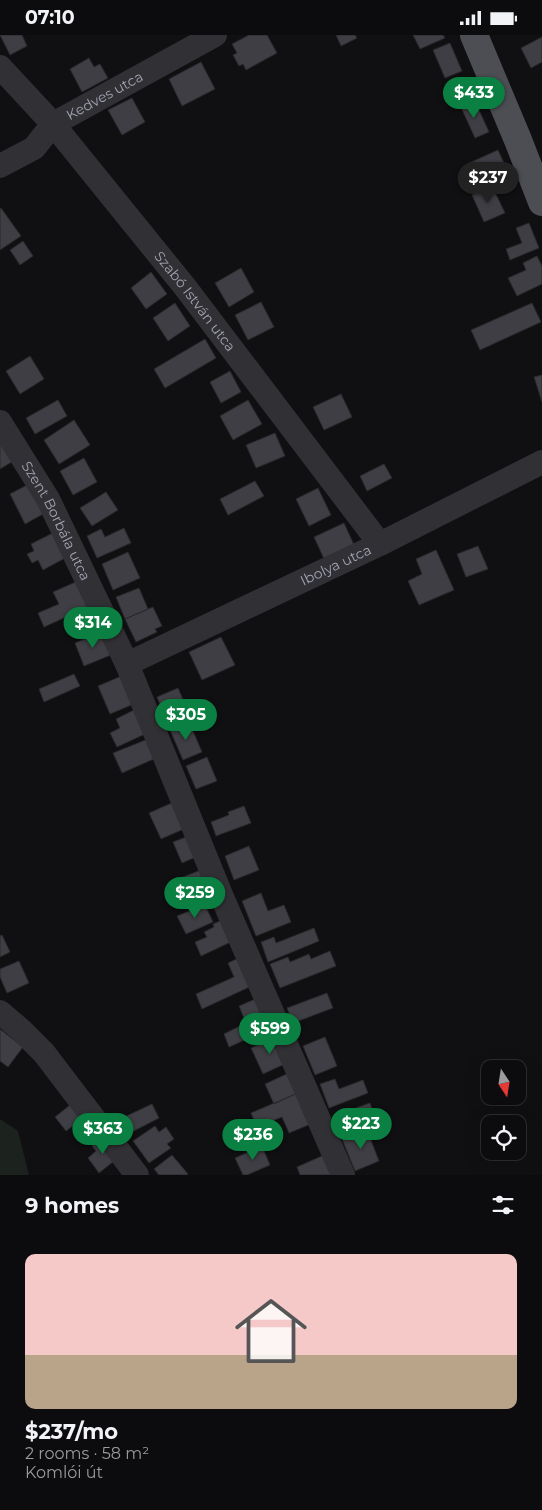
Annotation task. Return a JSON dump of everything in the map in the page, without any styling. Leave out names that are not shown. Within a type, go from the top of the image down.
[{"type":"main road","points":[[474,35],[542,203]]},
{"type":"street","name":"Kedves utca","points":[[0,166],[34,148],[53,124],[215,35]]},
{"type":"street","name":"Szabó István utca","points":[[0,67],[53,124],[184,287],[380,544]]},
{"type":"street","name":"Szent Borbála utca","points":[[0,422],[48,499],[127,664],[222,897],[343,1175]]},
{"type":"street","name":"Ibolya utca","points":[[127,664],[380,544],[542,462]]},
{"type":"street","points":[[0,1012],[44,1053],[137,1175]]},
{"type":"shaded area","points":[[0,1119],[18,1131],[29,1175],[0,1175]]},
{"type":"building","points":[[0,35],[22,35],[27,46],[10,55]]},
{"type":"building","points":[[249,35],[267,35],[277,53],[246,70],[243,64],[239,66],[233,55],[237,53],[232,44]]},
{"type":"building","points":[[336,35],[355,35],[357,38],[341,46]]},
{"type":"building","points":[[413,35],[443,35],[445,38],[420,49]]},
{"type":"building","points":[[542,37],[542,62],[531,68],[521,48]]},
{"type":"building","points":[[450,43],[462,71],[445,78],[433,50]]},
{"type":"building","points":[[89,58],[94,67],[100,64],[108,78],[82,92],[70,69]]},
{"type":"building","points":[[201,62],[215,89],[182,106],[169,79]]},
{"type":"building","points":[[132,98],[145,122],[122,135],[108,110]]},
{"type":"building","points":[[474,99],[489,132],[475,138],[460,105]]},
{"type":"building","points":[[498,150],[509,174],[478,188],[467,164]]},
{"type":"building","points":[[492,186],[505,213],[484,222],[472,195]]},
{"type":"building","points":[[0,209],[21,236],[0,250]]},
{"type":"building","points":[[529,223],[539,248],[510,260],[506,249],[522,243],[516,228]]},
{"type":"building","points":[[23,241],[33,256],[20,265],[10,250]]},
{"type":"building","points":[[537,256],[542,266],[542,284],[517,296],[508,278],[526,270],[523,263]]},
{"type":"building","points":[[241,268],[254,292],[229,307],[215,283]]},
{"type":"building","points":[[151,272],[167,294],[146,309],[131,288]]},
{"type":"building","points":[[261,302],[274,327],[248,340],[235,315]]},
{"type":"building","points":[[175,303],[190,326],[168,341],[153,318]]},
{"type":"building","points":[[532,303],[541,322],[480,350],[471,330]]},
{"type":"building","points":[[205,339],[216,358],[165,388],[154,369]]},
{"type":"building","points":[[30,356],[44,379],[20,394],[6,371]]},
{"type":"building","points":[[230,371],[241,392],[221,403],[210,382]]},
{"type":"building","points":[[542,375],[542,402],[534,377]]},
{"type":"building","points":[[341,394],[352,417],[324,430],[313,407]]},
{"type":"building","points":[[58,400],[67,416],[35,434],[26,418]]},
{"type":"building","points":[[248,400],[262,424],[233,440],[220,416]]},
{"type":"building","points":[[74,420],[90,445],[59,464],[44,440]]},
{"type":"building","points":[[275,433],[285,456],[256,468],[246,445]]},
{"type":"building","points":[[0,434],[15,460],[0,469]]},
{"type":"building","points":[[84,458],[97,482],[73,495],[60,471]]},
{"type":"building","points":[[384,464],[392,478],[367,491],[360,476]]},
{"type":"building","points":[[255,481],[264,496],[228,515],[220,499]]},
{"type":"building","points":[[29,484],[45,513],[25,524],[10,494]]},
{"type":"building","points":[[318,488],[331,515],[309,526],[296,499]]},
{"type":"building","points":[[106,492],[118,510],[92,526],[80,508]]},
{"type":"building","points":[[344,523],[355,547],[325,561],[314,537]]},
{"type":"building","points":[[124,528],[131,543],[97,558],[87,536],[101,529],[105,537]]},
{"type":"building","points":[[55,532],[67,557],[43,570],[38,560],[32,563],[27,554],[34,551],[31,544]]},
{"type":"building","points":[[478,546],[488,569],[466,577],[457,554]]},
{"type":"building","points":[[436,550],[454,590],[419,605],[408,581],[422,574],[416,559]]},
{"type":"building","points":[[128,552],[140,578],[113,590],[102,564]]},
{"type":"building","points":[[78,581],[90,606],[44,627],[38,613],[59,604],[53,592]]},
{"type":"building","points":[[139,588],[148,609],[125,619],[116,597]]},
{"type":"building","points":[[153,607],[162,626],[155,629],[157,632],[136,642],[125,619]]},
{"type":"building","points":[[102,632],[111,655],[84,666],[75,643]]},
{"type":"building","points":[[221,637],[235,665],[202,680],[189,652]]},
{"type":"building","points":[[74,674],[80,686],[44,702],[39,689]]},
{"type":"building","points":[[124,675],[136,703],[110,714],[98,686]]},
{"type":"building","points":[[178,688],[189,713],[167,722],[157,697]]},
{"type":"building","points":[[134,710],[145,734],[117,747],[110,733],[120,728],[116,719]]},
{"type":"building","points":[[189,722],[202,752],[183,760],[170,730]]},
{"type":"building","points":[[148,739],[156,758],[122,773],[113,753]]},
{"type":"building","points":[[207,757],[217,781],[196,789],[186,766]]},
{"type":"building","points":[[174,802],[186,828],[161,839],[149,813]]},
{"type":"building","points":[[244,806],[251,823],[216,836],[211,822],[229,815],[228,812]]},
{"type":"building","points":[[189,836],[198,856],[182,863],[173,842]]},
{"type":"building","points":[[249,846],[259,870],[234,880],[225,856]]},
{"type":"building","points":[[204,869],[214,894],[190,904],[180,878]]},
{"type":"building","points":[[261,893],[268,911],[284,905],[291,922],[256,936],[242,901]]},
{"type":"building","points":[[205,905],[213,922],[186,934],[177,916]]},
{"type":"building","points":[[225,919],[235,940],[201,956],[195,942],[207,937],[204,932],[214,927],[213,924]]},
{"type":"building","points":[[314,928],[319,941],[268,962],[261,942],[274,937],[276,943]]},
{"type":"building","points":[[2,935],[10,952],[0,957],[0,936]]},
{"type":"building","points":[[330,951],[336,966],[280,988],[270,964],[288,957],[290,962],[309,954],[311,959]]},
{"type":"building","points":[[243,956],[256,984],[202,1009],[196,994],[234,977],[228,963]]},
{"type":"building","points":[[19,961],[29,983],[7,993],[0,977],[0,969]]},
{"type":"building","points":[[327,993],[333,1008],[293,1023],[287,1008]]},
{"type":"building","points":[[260,997],[274,1027],[229,1047],[224,1034],[246,1023],[239,1006]]},
{"type":"building","points":[[0,1029],[23,1047],[8,1067],[0,1061]]},
{"type":"building","points":[[277,1036],[289,1062],[263,1074],[251,1048]]},
{"type":"building","points":[[325,1037],[337,1066],[315,1075],[303,1046]]},
{"type":"building","points":[[291,1072],[300,1092],[274,1104],[265,1084]]},
{"type":"building","points":[[335,1079],[339,1089],[363,1080],[368,1093],[329,1108],[320,1084]]},
{"type":"building","points":[[300,1092],[313,1123],[289,1133],[282,1117],[257,1127],[251,1113]]},
{"type":"building","points":[[75,1101],[86,1116],[66,1131],[55,1117]]},
{"type":"building","points":[[370,1103],[375,1117],[338,1130],[333,1116]]},
{"type":"building","points":[[152,1104],[159,1118],[128,1134],[120,1119]]},
{"type":"building","points":[[155,1126],[159,1132],[166,1127],[174,1139],[167,1144],[171,1148],[149,1163],[133,1141]]},
{"type":"building","points":[[367,1130],[379,1161],[355,1171],[342,1139]]},
{"type":"building","points":[[103,1137],[119,1157],[99,1173],[88,1158],[96,1151],[92,1146]]},
{"type":"building","points":[[262,1146],[270,1165],[243,1175],[235,1158]]},
{"type":"building","points":[[172,1155],[187,1175],[159,1175],[154,1169]]},
{"type":"building","points":[[324,1155],[333,1175],[300,1175],[297,1167]]}]
